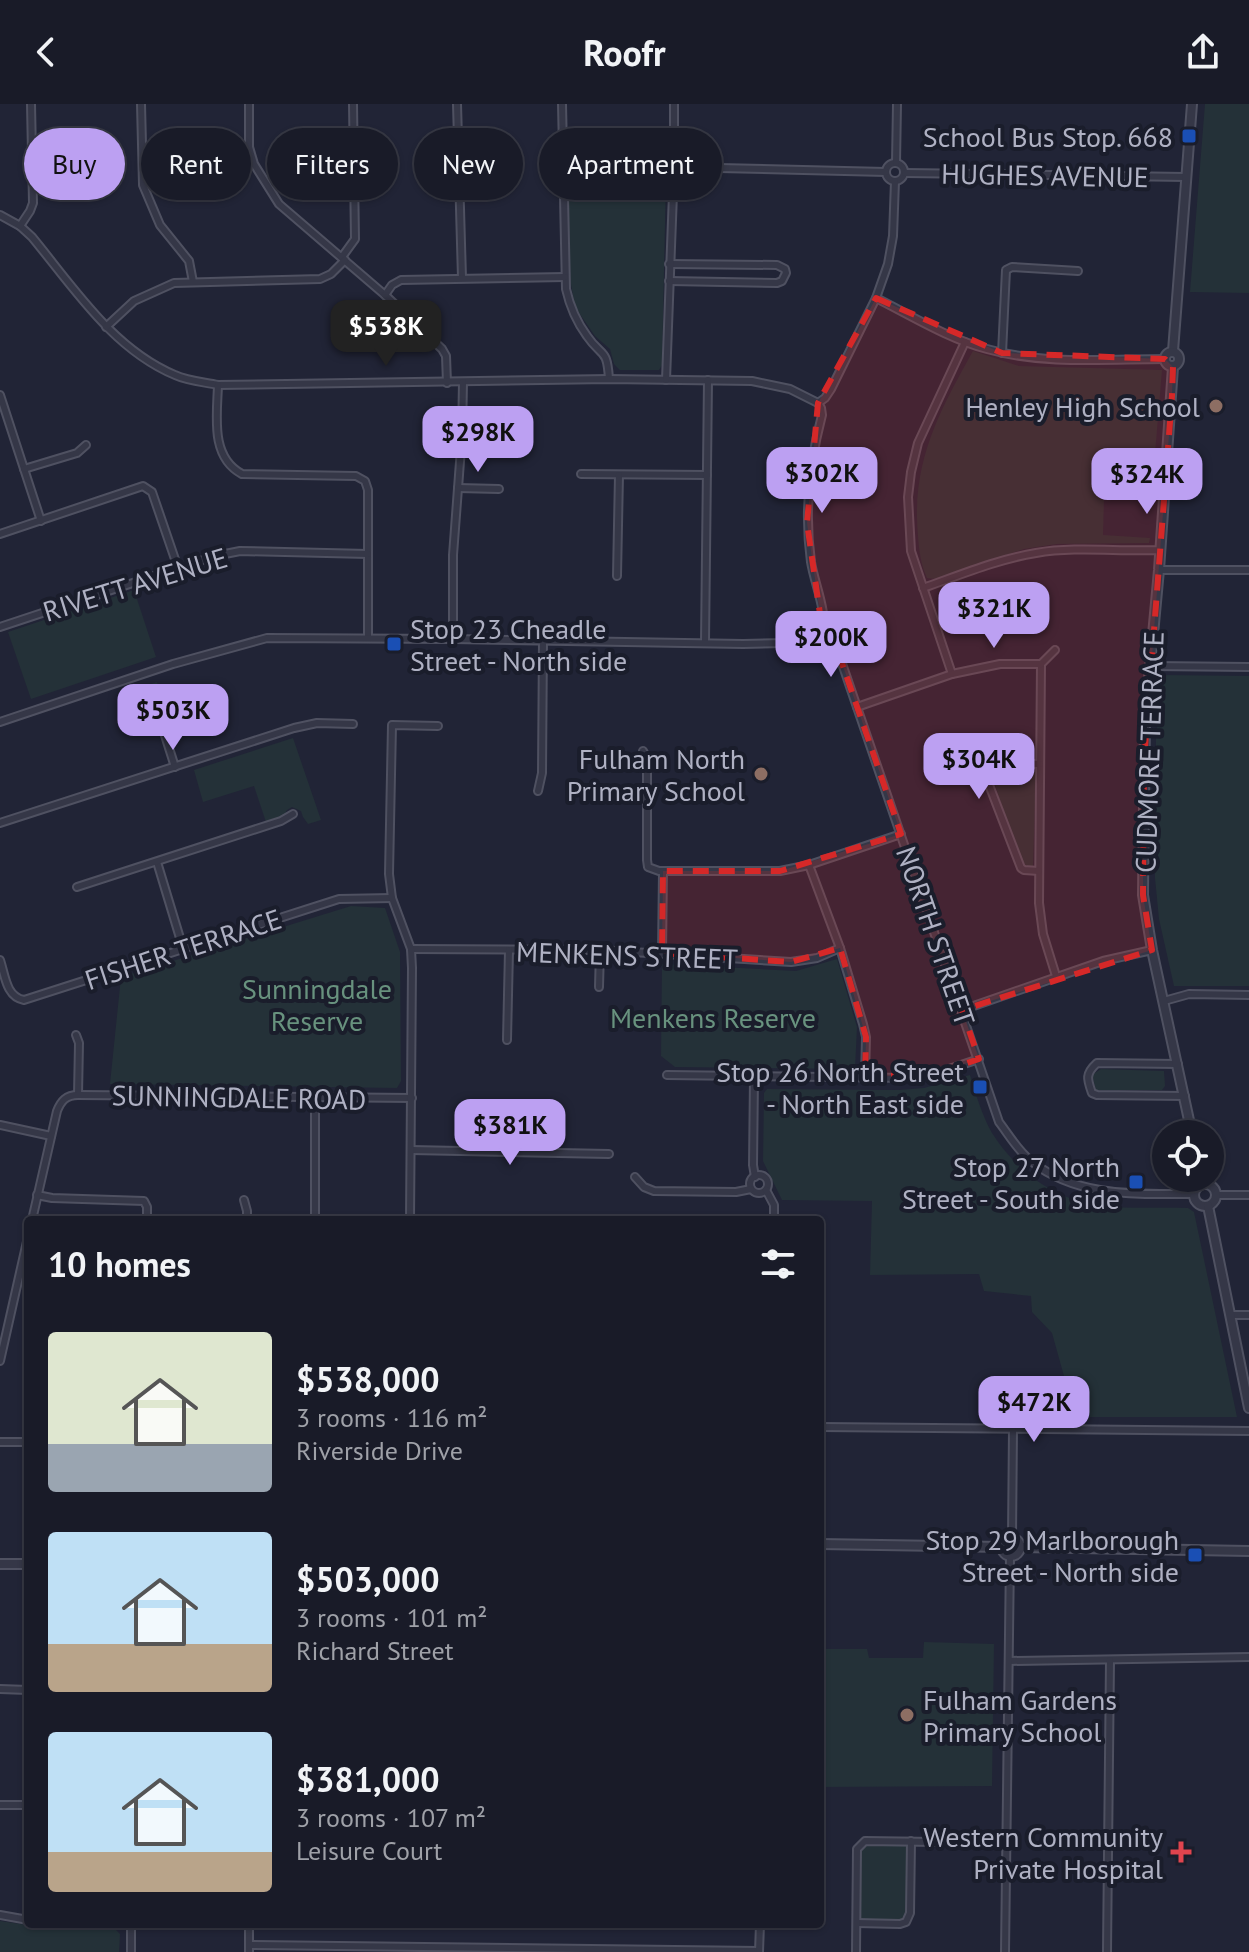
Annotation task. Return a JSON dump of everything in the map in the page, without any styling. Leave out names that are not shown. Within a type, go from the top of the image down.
[{"type":"street","points":[[20,226],[33,203],[31,104]]},
{"type":"street","points":[[141,104],[143,185],[160,225],[189,261],[193,282]]},
{"type":"street","points":[[249,104],[249,147],[260,176],[279,204],[385,295],[442,349],[446,356],[447,383]]},
{"type":"street","points":[[106,327],[134,301],[174,283],[320,279],[331,274],[355,239],[353,104]]},
{"type":"street","points":[[457,104],[462,278]]},
{"type":"street","points":[[562,104],[562,128]]},
{"type":"street","points":[[674,104],[674,128]]},
{"type":"street","points":[[896,163],[897,104]]},
{"type":"street","points":[[1173,351],[1192,104]]},
{"type":"street","points":[[896,163],[902,166],[905,173],[902,179],[895,181],[888,178],[886,172],[889,166],[896,163]]},
{"type":"street","points":[[722,168],[886,172]]},
{"type":"street","name":"HUGHES AVENUE","points":[[905,173],[1186,177]]},
{"type":"street","points":[[0,215],[32,237],[106,327],[147,361],[178,377],[218,385],[609,379],[752,381],[790,389],[818,403],[831,389],[876,298],[888,264],[893,236],[895,181]]},
{"type":"street","points":[[564,200],[565,277],[572,311],[589,339],[603,352],[608,362],[609,379]]},
{"type":"street","points":[[666,380],[672,200]]},
{"type":"street","points":[[669,264],[777,265],[786,273],[777,283],[669,281]]},
{"type":"street","points":[[1002,353],[1006,270],[1012,267],[1078,271]]},
{"type":"street","points":[[385,295],[392,285],[401,280],[565,277]]},
{"type":"street","points":[[876,298],[965,342],[1002,353],[1047,358],[1165,359]]},
{"type":"street","points":[[952,674],[911,551],[908,512],[911,472],[918,443],[965,342]]},
{"type":"street","points":[[1165,359],[1173,351]]},
{"type":"street","points":[[1165,359],[1173,367],[1178,364],[1180,359],[1173,351]]},
{"type":"street","name":"CUDMORE TERRACE","points":[[1173,367],[1144,761],[1143,895],[1189,1120]]},
{"type":"street","points":[[705,642],[708,380]]},
{"type":"street","points":[[453,639],[453,555],[463,382]]},
{"type":"street","points":[[218,385],[218,442],[231,469],[242,474],[361,478],[365,481],[368,490],[368,638]]},
{"type":"street","points":[[0,395],[41,521]]},
{"type":"street","name":"NORTH STREET","points":[[818,403],[822,415],[810,473],[807,523],[812,566],[824,619],[823,635],[835,643],[999,1122],[1029,1160],[1066,1182],[1105,1192],[1194,1194]]},
{"type":"street","points":[[24,469],[77,453],[86,445]]},
{"type":"street","points":[[581,474],[707,475]]},
{"type":"street","points":[[617,576],[619,475]]},
{"type":"street","points":[[0,534],[143,486],[152,492],[178,568]]},
{"type":"street","points":[[458,488],[499,489]]},
{"type":"street","points":[[923,588],[1037,553],[1087,549],[1161,550]]},
{"type":"street","name":"RIVETT AVENUE","points":[[0,627],[215,556],[240,551],[368,554]]},
{"type":"street","points":[[1159,570],[1249,570]]},
{"type":"street","points":[[0,722],[173,664],[267,638],[743,644],[785,643],[823,635]]},
{"type":"street","points":[[538,791],[542,773],[543,640]]},
{"type":"street","points":[[1055,650],[1041,664],[1039,903],[1043,934],[1056,976]]},
{"type":"street","points":[[857,707],[952,674],[1000,664],[1041,664]]},
{"type":"street","points":[[1151,666],[1249,667]]},
{"type":"street","points":[[0,823],[294,728],[317,723],[353,724]]},
{"type":"street","points":[[410,1216],[411,949],[392,898],[389,874],[392,725],[438,726]]},
{"type":"street","points":[[163,729],[175,767]]},
{"type":"street","points":[[643,751],[647,759],[648,867],[663,871],[780,871],[809,865],[901,834]]},
{"type":"street","points":[[1039,871],[1021,868],[986,777],[987,767],[991,763],[1040,764]]},
{"type":"street","points":[[77,887],[281,821],[293,814]]},
{"type":"street","points":[[157,862],[183,948]]},
{"type":"street","points":[[809,865],[840,948],[866,1037],[865,1078]]},
{"type":"street","points":[[662,953],[663,871]]},
{"type":"street","name":"FISHER TERRACE","points":[[0,960],[11,994],[24,1000],[339,899],[392,898]]},
{"type":"street","name":"MENKENS STREET","points":[[411,949],[600,950],[791,962],[817,958],[840,948]]},
{"type":"street","points":[[507,1040],[509,950]]},
{"type":"street","points":[[599,987],[600,950]]},
{"type":"street","points":[[962,1010],[1103,961],[1152,950]]},
{"type":"street","points":[[1164,1001],[1189,994],[1249,995]]},
{"type":"street","points":[[76,1035],[79,1043],[78,1095]]},
{"type":"street","points":[[667,1075],[926,1076],[979,1059]]},
{"type":"street","points":[[1179,1064],[1097,1063],[1089,1070],[1087,1077],[1092,1093],[1097,1095],[1185,1096]]},
{"type":"street","points":[[751,1189],[750,1183],[755,1177],[754,1077]]},
{"type":"street","name":"SUNNINGDALE ROAD","points":[[51,1136],[60,1103],[67,1097],[78,1095],[412,1098]]},
{"type":"street","points":[[315,1098],[315,1216]]},
{"type":"street","points":[[0,1125],[51,1136],[33,1216]]},
{"type":"street","points":[[411,1150],[609,1154]]},
{"type":"street","points":[[635,1177],[644,1187],[654,1191],[736,1192],[751,1189],[758,1193],[766,1190]]},
{"type":"street","points":[[755,1177],[765,1178],[766,1190],[774,1205],[774,1216]]},
{"type":"street","points":[[1194,1194],[1198,1204],[1208,1206],[1214,1202],[1215,1192]]},
{"type":"street","points":[[37,1195],[144,1201],[147,1216]]},
{"type":"street","points":[[1216,1195],[1249,1195]]},
{"type":"street","points":[[244,1200],[247,1216]]},
{"type":"street","points":[[1208,1206],[1249,1408]]},
{"type":"street","points":[[0,1361],[24,1254]]},
{"type":"street","points":[[1230,1315],[1249,1315]]},
{"type":"street","points":[[0,1318],[9,1320]]},
{"type":"street","points":[[824,1427],[1249,1431]]},
{"type":"street","points":[[1012,1537],[1013,1429]]},
{"type":"street","points":[[0,1442],[24,1442]]},
{"type":"street","points":[[1012,1537],[1020,1547],[1017,1554],[1010,1556],[1002,1547],[1004,1541],[1012,1537]]},
{"type":"street","points":[[824,1544],[1002,1547]]},
{"type":"street","points":[[1020,1547],[1249,1551]]},
{"type":"street","points":[[1005,1952],[1010,1556]]},
{"type":"street","points":[[0,1564],[24,1564]]},
{"type":"street","points":[[1009,1661],[1249,1657]]},
{"type":"street","points":[[1107,1952],[1110,1660]]},
{"type":"street","points":[[0,1689],[24,1690]]},
{"type":"street","points":[[0,1805],[24,1805]]},
{"type":"street","points":[[856,1952],[857,1849],[860,1844],[865,1841],[1007,1843]]},
{"type":"street","points":[[857,1923],[906,1922],[910,1913],[911,1841]]},
{"type":"street","points":[[0,1915],[24,1919]]},
{"type":"street","points":[[131,1928],[131,1952]]},
{"type":"street","points":[[249,1948],[759,1952],[760,1928]]},
{"type":"highlighted area","points":[[876,298],[1002,353],[1165,359],[1173,367],[1172,396],[1144,761],[1143,895],[1152,950],[962,1010],[979,1059],[940,1072],[865,1078],[866,1037],[840,948],[791,962],[662,953],[663,871],[780,871],[901,834],[835,643],[823,635],[807,523],[818,403]]},
{"type":"green space","points":[[1205,104],[1249,104],[1249,293],[1190,292]]},
{"type":"green space","points":[[568,200],[666,200],[662,365],[659,370],[620,370],[614,364],[610,349],[595,336],[575,307],[570,279]]},
{"type":"green space","points":[[973,351],[1019,366],[1162,370],[1151,501],[1104,498],[1103,535],[1150,538],[1149,543],[1057,544],[1024,549],[936,579],[927,578],[920,552],[917,510],[923,461],[949,395]]},
{"type":"green space","points":[[134,590],[156,657],[31,699],[8,632]]},
{"type":"green space","points":[[1162,675],[1249,676],[1249,986],[1174,986],[1159,919],[1155,878],[1156,738]]},
{"type":"green space","points":[[157,682],[168,716],[151,722],[140,688]]},
{"type":"green space","points":[[293,738],[321,820],[308,824],[301,811],[292,807],[283,817],[266,822],[254,786],[203,802],[194,770]]},
{"type":"green space","points":[[994,768],[1036,771],[1033,867],[1020,860],[992,776]]},
{"type":"green space","name":"Sunningdale Reserve","points":[[351,906],[385,908],[400,952],[401,1081],[397,1088],[110,1084],[121,977]]},
{"type":"green space","name":"Menkens Reserve","points":[[837,959],[857,1027],[855,1069],[675,1067],[661,1056],[662,964],[796,971]]},
{"type":"green space","points":[[1101,1069],[1164,1071],[1165,1086],[1162,1090],[1096,1090],[1092,1075]]},
{"type":"green space","points":[[970,1075],[992,1133],[1013,1160],[1038,1182],[1084,1203],[1112,1207],[1188,1208],[1194,1212],[1237,1417],[1077,1417],[1076,1397],[1069,1394],[1052,1333],[1032,1312],[1031,1296],[984,1291],[979,1274],[870,1275],[872,1201],[782,1200],[763,1161],[764,1093],[767,1089],[899,1090],[924,1088]]},
{"type":"green space","points":[[924,1642],[994,1644],[992,1786],[824,1787],[824,1649],[867,1649],[869,1658],[923,1658]]},
{"type":"green space","points":[[910,1843],[905,1920],[859,1921],[860,1850],[866,1844]]},
{"type":"green space","points":[[0,1921],[24,1925],[24,1928],[115,1929],[120,1934],[119,1952],[0,1952]]},
{"type":"place","name":"School Bus Stop. 668","points":[[1189,136]]},
{"type":"place","name":"Henley High School","points":[[1216,406]]},
{"type":"place","name":"Stop 23 Cheadle Street - North side","points":[[394,644]]},
{"type":"place","name":"Fulham North Primary School","points":[[761,774]]},
{"type":"place","name":"Stop 26 North Street - North East side","points":[[980,1087]]},
{"type":"place","name":"Stop 27 North Street - South side","points":[[1136,1182]]},
{"type":"place","name":"Stop 29 Marlborough Street - North side","points":[[1195,1555]]},
{"type":"place","name":"Fulham Gardens Primary School","points":[[907,1715]]},
{"type":"place","name":"Western Community Private Hospital","points":[[1181,1852]]}]
